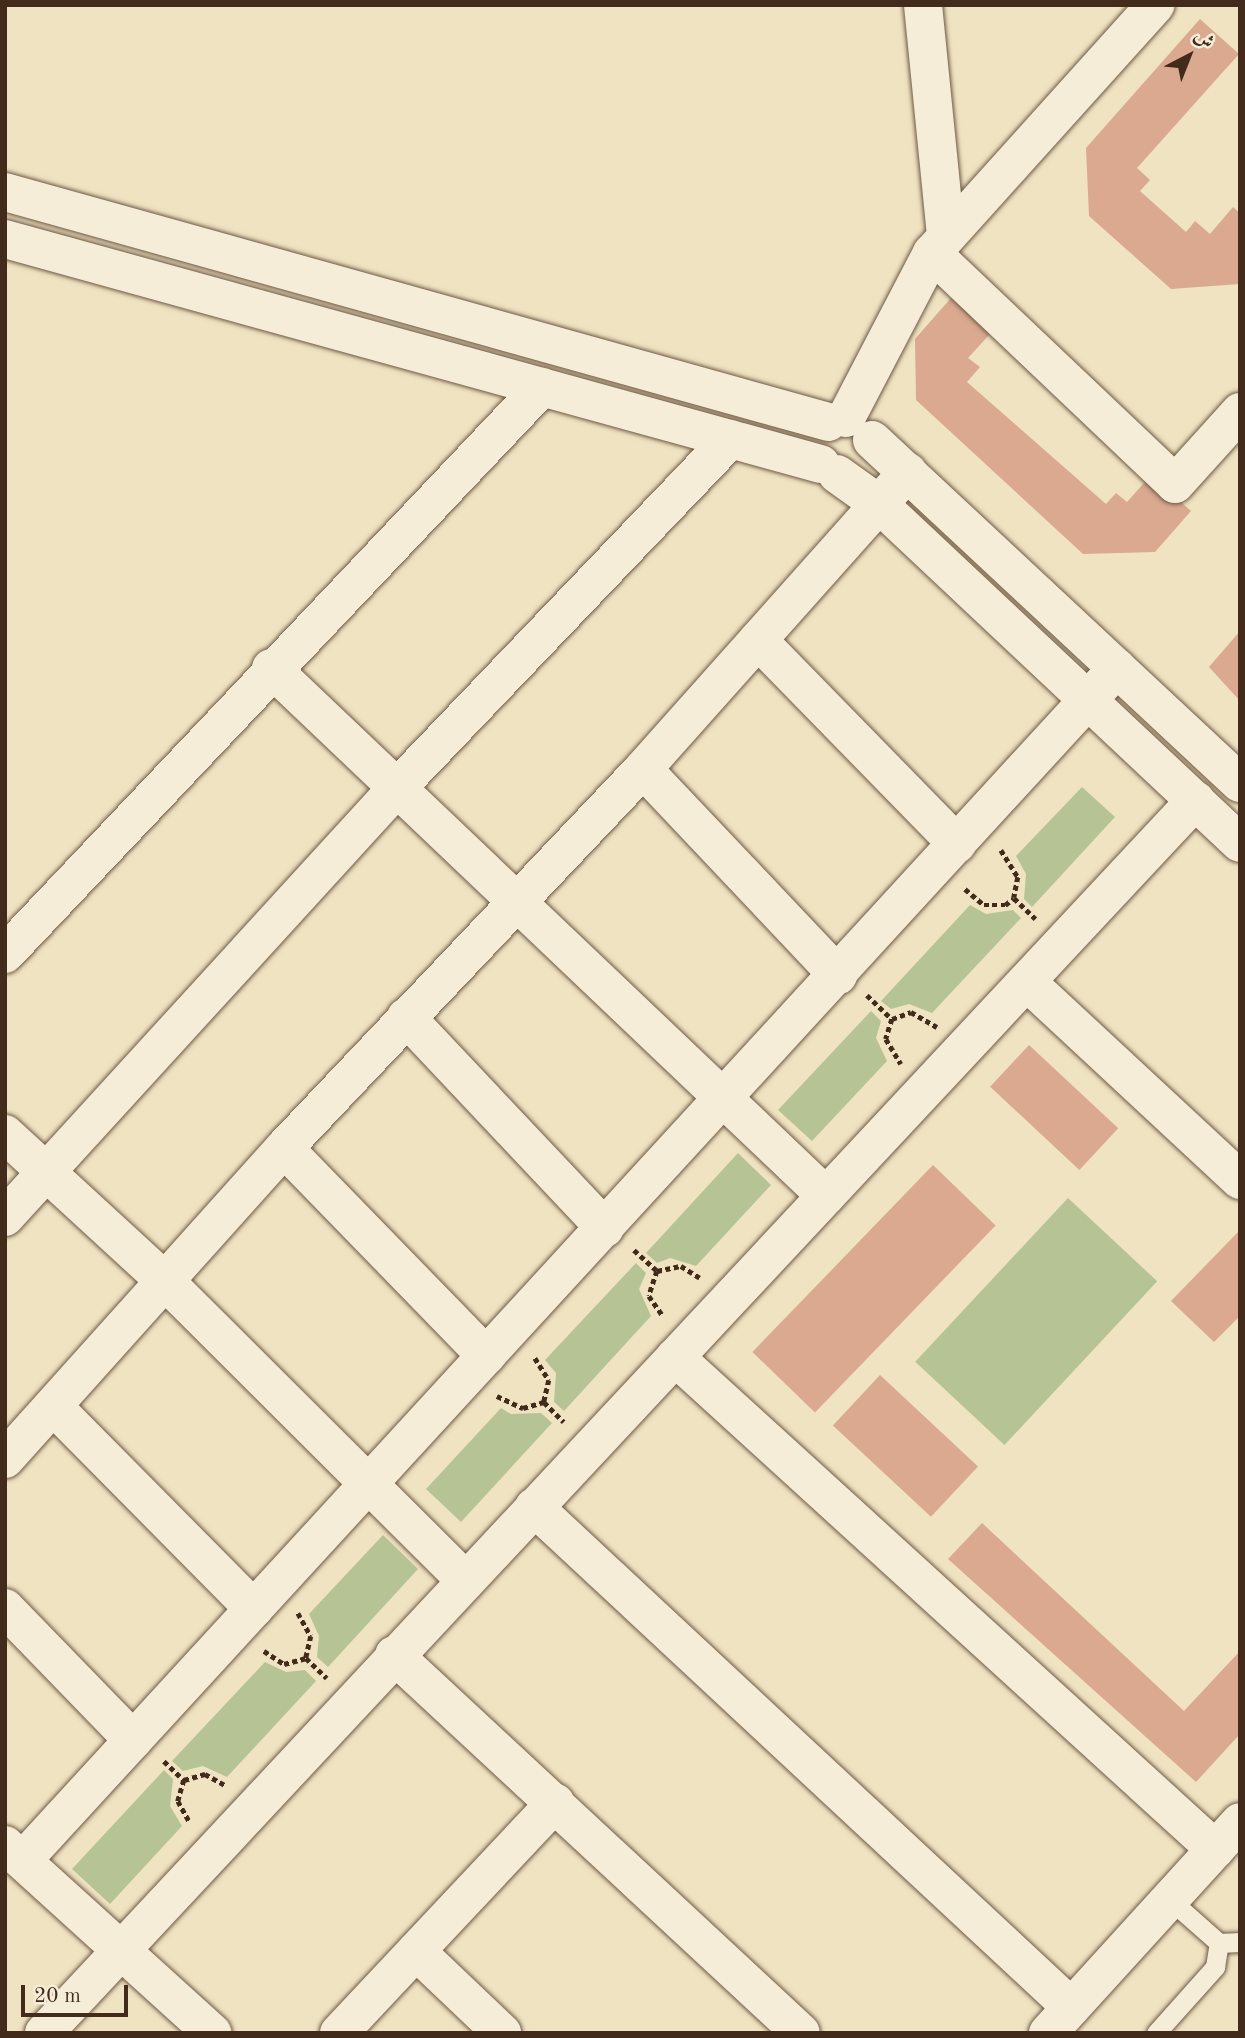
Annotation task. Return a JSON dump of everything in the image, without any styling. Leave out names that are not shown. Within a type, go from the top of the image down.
[{"type":"street","points":[[923,5],[939,244],[1175,484],[1240,412]]},
{"type":"street","points":[[829,469],[815,445],[848,426],[939,244],[1155,5]]},
{"type":"street","points":[[5,192],[848,426],[908,472],[1240,783]]},
{"type":"street","points":[[5,239],[730,439],[829,469],[879,504],[1084,699],[1240,842]]},
{"type":"street","points":[[5,954],[271,667],[542,387]]},
{"type":"street","points":[[829,469],[865,466],[848,426]]},
{"type":"street","points":[[5,1217],[396,789],[730,439]]},
{"type":"street","points":[[5,1459],[167,1283],[284,1148],[516,898],[643,769],[908,472]]},
{"type":"street","points":[[758,640],[957,844]]},
{"type":"street","points":[[271,667],[396,789],[516,898],[721,1102],[826,1196]]},
{"type":"street","points":[[212,2033],[14,1853],[146,1748],[269,1622],[367,1486],[504,1368],[624,1243],[721,1102],[854,991],[957,844],[1084,699],[1117,668]]},
{"type":"street","points":[[643,769],[854,991]]},
{"type":"street","points":[[44,2033],[464,1579],[534,1507],[672,1339],[826,1196],[1196,800]]},
{"type":"street","points":[[1027,982],[1240,1180]]},
{"type":"street","points":[[406,1017],[624,1243]]},
{"type":"street","points":[[5,1134],[49,1171],[167,1283],[367,1486],[464,1579]]},
{"type":"street","points":[[284,1148],[504,1368]]},
{"type":"street","points":[[534,1507],[1059,2020],[1167,1897],[1227,1836],[672,1339]]},
{"type":"street","points":[[54,1407],[269,1622]]},
{"type":"street","points":[[7,1611],[146,1748]]},
{"type":"street","points":[[394,1655],[801,2033]]},
{"type":"street","points":[[339,2033],[555,1803]]},
{"type":"street","points":[[416,1951],[502,2033]]},
{"type":"lane","points":[[1167,1897],[1219,1943],[1240,1942]]},
{"type":"lane","points":[[1156,2033],[1215,1967],[1219,1943]]},
{"type":"path","points":[[992,860],[1011,840]]},
{"type":"path","points":[[965,889],[984,905],[1005,905],[1014,898],[1018,877],[1001,850]]},
{"type":"path","points":[[956,899],[974,879]]},
{"type":"path","points":[[1014,898],[1039,922]]},
{"type":"path","points":[[1030,932],[1048,912]]},
{"type":"path","points":[[854,991],[875,985]]},
{"type":"path","points":[[854,991],[892,1019]]},
{"type":"path","points":[[904,1067],[889,1050],[886,1028],[892,1019],[911,1012],[940,1029]]},
{"type":"path","points":[[931,1039],[949,1019]]},
{"type":"path","points":[[895,1077],[913,1058]]},
{"type":"path","points":[[624,1243],[657,1272]]},
{"type":"path","points":[[657,1272],[681,1266],[705,1282]]},
{"type":"path","points":[[657,1272],[649,1296],[672,1339]]},
{"type":"path","points":[[696,1292],[714,1272]]},
{"type":"path","points":[[486,1403],[495,1394],[504,1368],[532,1354],[541,1345]]},
{"type":"path","points":[[532,1354],[549,1380],[544,1402]]},
{"type":"path","points":[[495,1394],[512,1407],[544,1402]]},
{"type":"path","points":[[544,1402],[570,1428]]},
{"type":"path","points":[[302,1601],[294,1610],[269,1622],[259,1647],[284,1664],[306,1658]]},
{"type":"path","points":[[294,1610],[311,1636],[306,1658]]},
{"type":"path","points":[[306,1658],[333,1684]]},
{"type":"path","points":[[146,1748],[184,1780]]},
{"type":"path","points":[[184,1780],[205,1774],[233,1791]]},
{"type":"path","points":[[184,1780],[178,1801],[197,1830]]},
{"type":"green space","points":[[1082,787],[1115,817],[1032,907],[1024,899],[1026,874],[1016,856]]},
{"type":"green space","points":[[970,905],[986,914],[1013,910],[1021,918],[932,1013],[909,1004],[891,1009],[881,1001]]},
{"type":"green space","points":[[871,1011],[881,1021],[876,1038],[887,1061],[812,1141],[778,1110]]},
{"type":"green space","points":[[738,1153],[771,1185],[696,1266],[670,1258],[657,1263],[646,1253]]},
{"type":"green space","points":[[1068,1198],[1157,1281],[1004,1445],[915,1362]]},
{"type":"green space","points":[[636,1263],[646,1273],[639,1289],[651,1316],[564,1411],[554,1402],[556,1373],[545,1360]]},
{"type":"green space","points":[[501,1408],[511,1414],[541,1413],[552,1423],[461,1522],[426,1489]]},
{"type":"green space","points":[[383,1535],[418,1569],[328,1667],[317,1657],[319,1636],[309,1614]]},
{"type":"green space","points":[[265,1662],[286,1672],[305,1670],[316,1681],[227,1777],[203,1766],[183,1771],[172,1761]]},
{"type":"green space","points":[[164,1770],[173,1779],[170,1806],[182,1826],[110,1904],[72,1869]]},
{"type":"building","points":[[1200,19],[1239,54],[1137,168],[1150,180],[1140,191],[1186,232],[1195,221],[1210,234],[1233,207],[1240,213],[1240,284],[1171,289],[1089,216],[1086,148]]},
{"type":"building","points":[[951,298],[991,333],[968,358],[980,367],[967,382],[1106,504],[1116,493],[1127,502],[1151,475],[1191,511],[1155,552],[1083,554],[916,400],[915,339]]},
{"type":"building","points":[[1240,631],[1240,701],[1209,667]]},
{"type":"building","points":[[1029,1045],[1118,1128],[1079,1170],[990,1087]]},
{"type":"building","points":[[933,1165],[996,1225],[815,1412],[752,1352]]},
{"type":"building","points":[[1240,1230],[1240,1316],[1214,1342],[1171,1301]]},
{"type":"building","points":[[880,1375],[978,1466],[931,1517],[833,1425]]},
{"type":"building","points":[[982,1523],[1184,1711],[1240,1651],[1240,1734],[1196,1782],[948,1559]]}]
